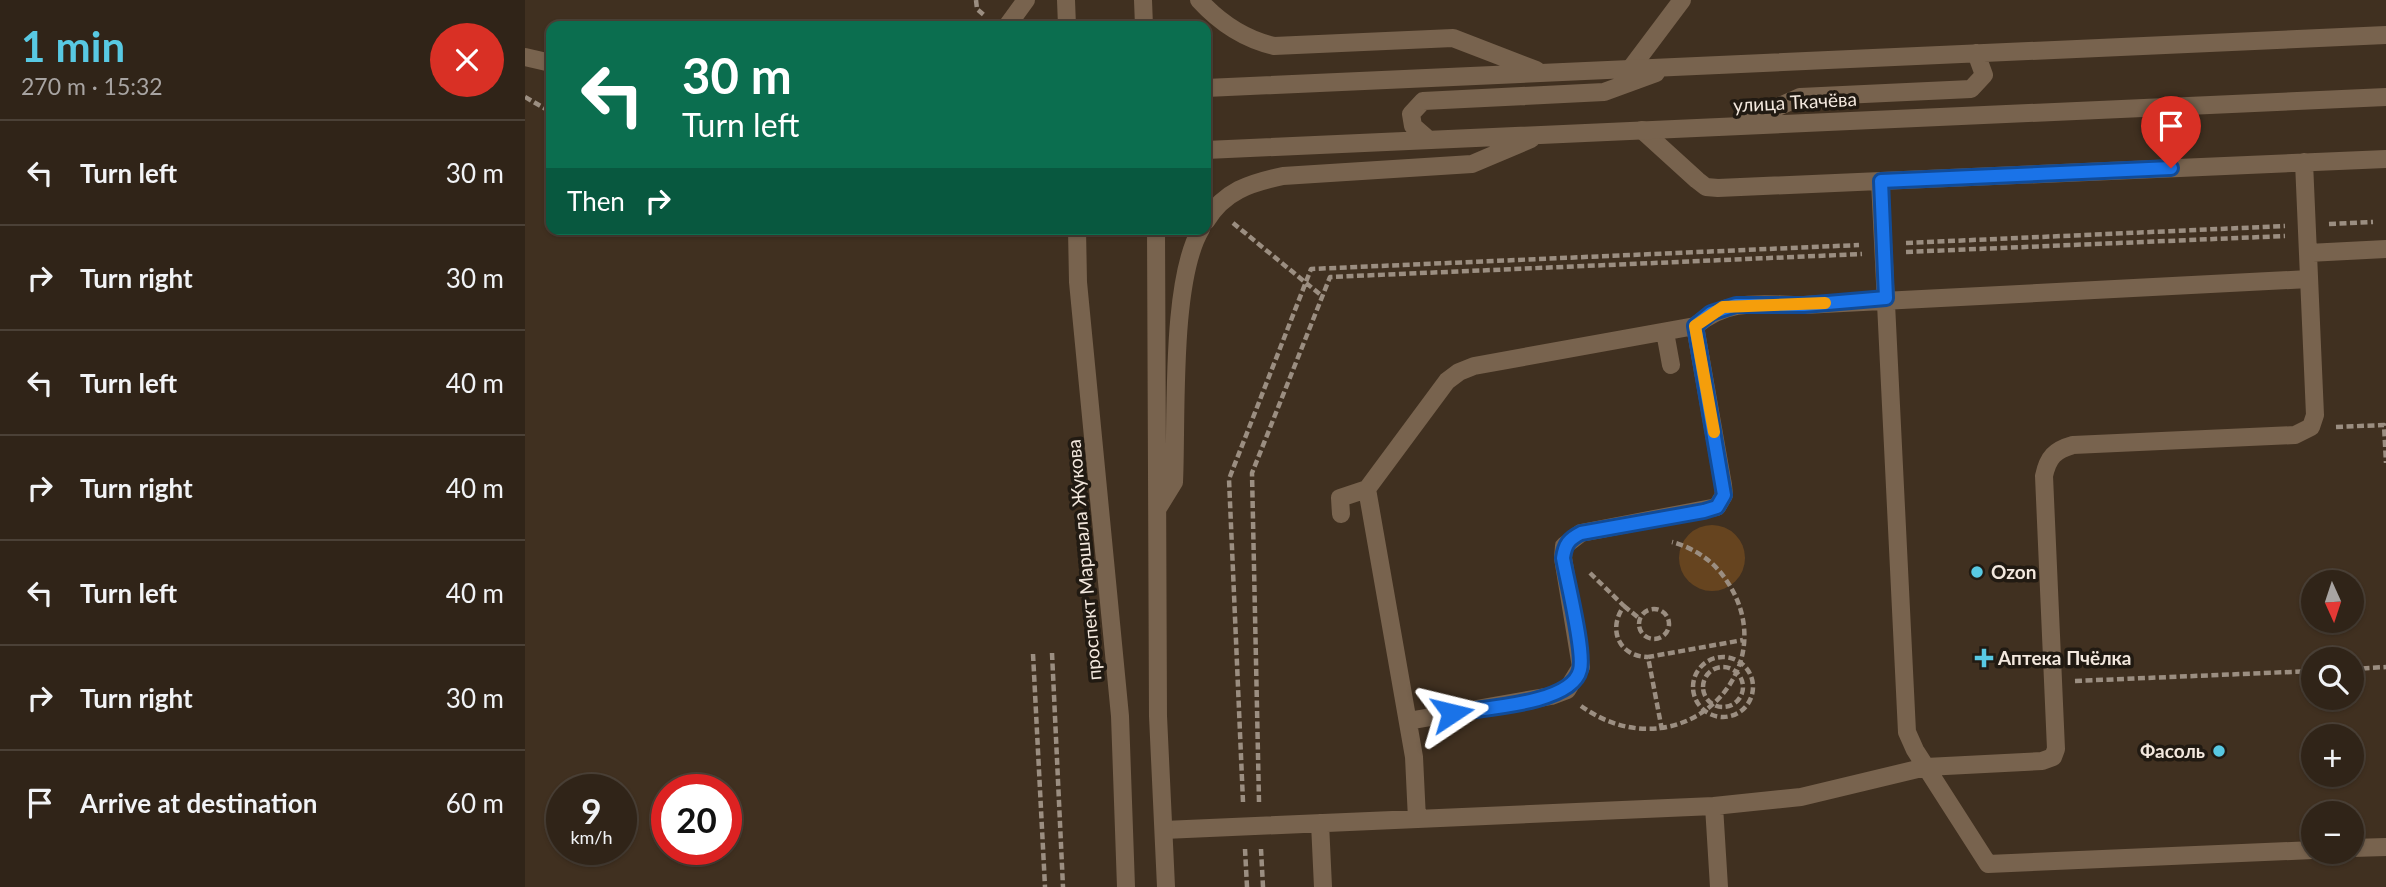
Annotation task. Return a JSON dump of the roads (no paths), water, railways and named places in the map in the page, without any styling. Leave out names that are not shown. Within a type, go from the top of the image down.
[{"type":"street","points":[[1011,21],[1026,0]]},
{"type":"street","points":[[1066,0],[1067,21]]},
{"type":"street","points":[[1143,0],[1144,21]]},
{"type":"street","points":[[1199,0],[1226,25],[1252,40],[1275,46],[1453,38],[1543,73]]},
{"type":"street","points":[[1631,68],[1682,0]]},
{"type":"street","points":[[1211,88],[2386,35]]},
{"type":"street","points":[[1736,125],[1800,97],[1971,89],[1983,75],[1976,53]]},
{"type":"street","points":[[525,57],[546,62]]},
{"type":"street","points":[[1429,140],[1413,126],[1411,114],[1416,106],[1423,102],[1604,93],[1673,67]]},
{"type":"street","name":"улица Ткачёва","points":[[1211,150],[2386,97]]},
{"type":"street","points":[[1642,130],[1706,187],[2386,159]]},
{"type":"street","points":[[1211,213],[1238,188],[1255,182],[1283,176],[1472,164],[1542,135]]},
{"type":"street","points":[[1164,830],[1714,806],[1801,797],[1926,767],[2042,761],[2053,757],[2056,749],[2044,476],[2047,461],[2058,449],[2073,445],[2295,435],[2311,427],[2315,415],[2304,162]]},
{"type":"street","points":[[1881,181],[1904,710],[1907,732],[1926,767],[1988,864],[2301,851]]},
{"type":"street","name":"проспект Маршала Жукова","points":[[1077,235],[1079,282],[1120,716],[1126,887]]},
{"type":"street","points":[[1156,235],[1158,716],[1166,887]]},
{"type":"street","points":[[1157,508],[1174,482],[1184,277],[1198,235]]},
{"type":"street","points":[[2307,237],[2386,249]]},
{"type":"street","points":[[1341,514],[1340,498],[1367,489],[1447,382],[1459,372],[1474,366],[1695,326],[1711,313],[1736,305],[1804,305],[1886,298],[2309,279]]},
{"type":"street","points":[[1408,721],[1551,696],[1567,690],[1581,667],[1563,558],[1564,546],[1581,533],[1717,507],[1724,495],[1695,326]]},
{"type":"street","points":[[1665,332],[1671,365]]},
{"type":"street","points":[[1367,489],[1414,757],[1417,819]]},
{"type":"street","points":[[1714,806],[1719,887]]},
{"type":"street","points":[[1320,823],[1323,887]]},
{"type":"street","points":[[2364,847],[2386,846]]},
{"type":"place","name":"Ozon","points":[[1977,572]]},
{"type":"place","name":"Аптека Пчёлка","points":[[1984,658]]},
{"type":"place","name":"Фасоль","points":[[2219,751]]}]
